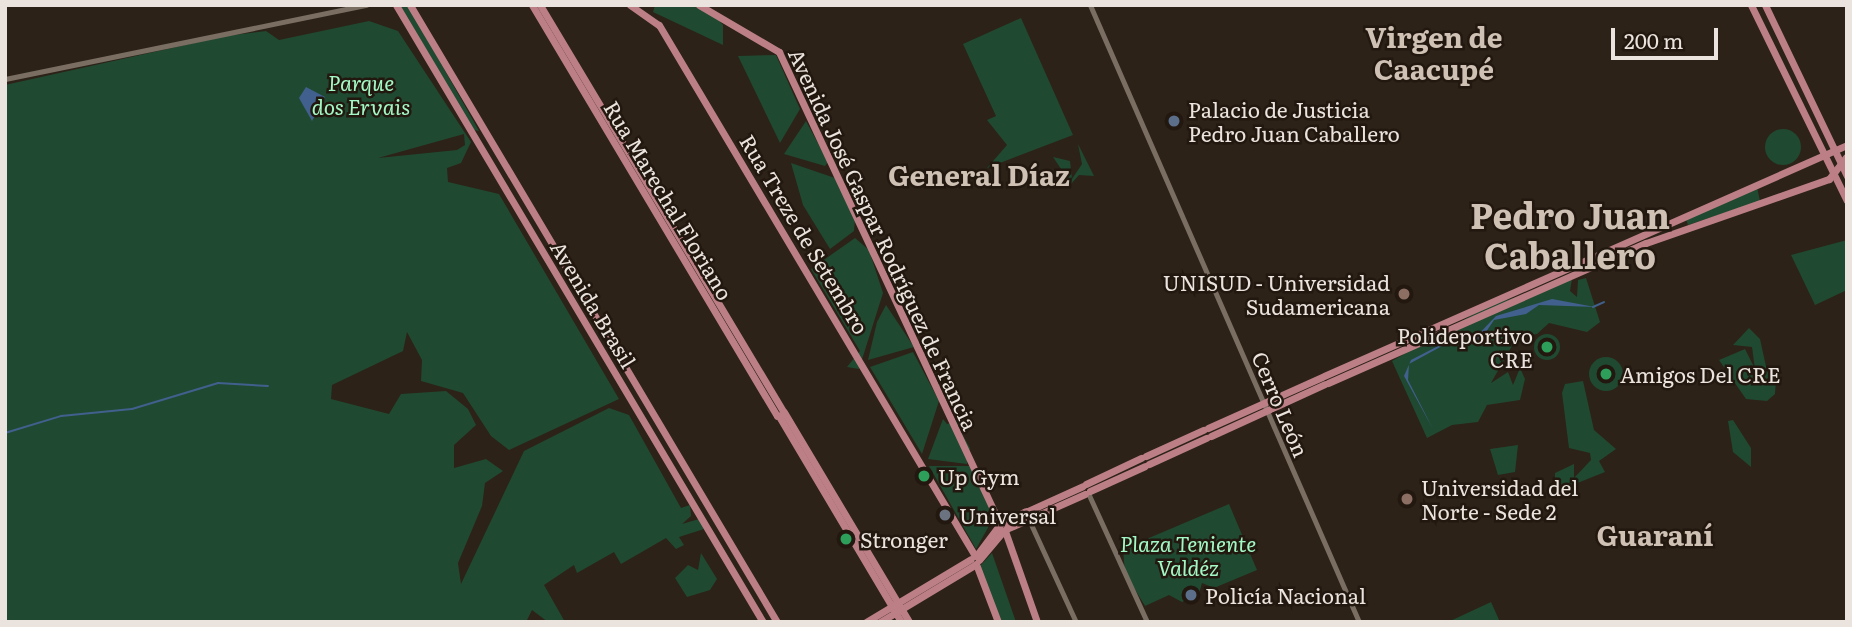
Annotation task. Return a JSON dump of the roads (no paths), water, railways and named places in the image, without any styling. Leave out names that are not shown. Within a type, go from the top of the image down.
[{"type":"main road","name":"Avenida Brasil","points":[[396,5],[763,622]]},
{"type":"main road","name":"Avenida Brasil","points":[[410,5],[777,622]]},
{"type":"main road","name":"Rua Marechal Floriano","points":[[532,5],[566,55],[706,288],[896,608],[901,622]]},
{"type":"main road","name":"Rua Marechal Floriano","points":[[540,5],[566,55]]},
{"type":"main road","name":"Rua Treze de Setembro","points":[[630,5],[659,25],[922,463],[976,560],[998,622]]},
{"type":"main road","name":"Avenida José Gaspar Rodríguez de Francia","points":[[699,5],[779,52],[1002,527],[1037,622]]},
{"type":"main road","points":[[1751,5],[1847,201]]},
{"type":"main road","points":[[1765,5],[1835,150],[1843,159],[1847,176]]},
{"type":"main road","points":[[474,135],[484,130]]},
{"type":"main road","points":[[1207,433],[1267,412],[1325,380],[1847,145]]},
{"type":"main road","points":[[1829,162],[1843,159]]},
{"type":"main road","points":[[866,622],[896,608],[976,560],[1002,527],[1207,433],[1263,403],[1325,380],[1646,243],[1836,175],[1843,159]]},
{"type":"main road","points":[[880,622],[896,608]]},
{"type":"main road","name":"Rua Marechal Floriano","points":[[896,608],[909,622]]},
{"type":"street","points":[[5,79],[367,5]]},
{"type":"street","name":"Cerro León","points":[[1090,5],[1359,622]]},
{"type":"street","points":[[1087,490],[1147,622]]},
{"type":"street","points":[[1028,516],[1076,622]]},
{"type":"water","points":[[306,87],[325,97],[312,121],[299,98]]},
{"type":"water","points":[[1552,299],[1595,307],[1539,305],[1526,314],[1494,320],[1484,335],[1473,342],[1444,345],[1409,364],[1411,360],[1442,344],[1473,340],[1496,316]]},
{"type":"water","points":[[1409,365],[1408,380],[1433,429],[1404,376]]},
{"type":"waterway","points":[[1593,307],[1604,302]]},
{"type":"waterway","points":[[5,433],[61,416],[132,409],[218,383],[268,386]]},
{"type":"place","name":"Palacio de Justicia Pedro Juan Caballero","points":[[1174,121]]},
{"type":"place","name":"UNISUD - Universidad Sudamericana","points":[[1404,294]]},
{"type":"place","name":"Polideportivo CRE","points":[[1547,347]]},
{"type":"place","name":"Amigos Del CRE","points":[[1606,374]]},
{"type":"place","name":"Up Gym","points":[[924,476]]},
{"type":"place","name":"Universidad del Norte - Sede 2","points":[[1407,499]]},
{"type":"place","name":"Universal","points":[[945,515]]},
{"type":"place","name":"Stronger","points":[[846,539]]},
{"type":"place","name":"Policía Nacional","points":[[1191,595]]},
{"type":"district","name":"Virgen de Caacupé","points":[[1434,52]]},
{"type":"district","name":"General Díaz","points":[[979,174]]},
{"type":"district","name":"Pedro Juan Caballero","points":[[1570,234]]},
{"type":"district","name":"Guaraní","points":[[1655,534]]},
{"type":"park label","name":"Parque dos Ervais","points":[[361,94]]},
{"type":"park label","name":"Plaza Teniente Valdéz","points":[[1188,555]]}]
